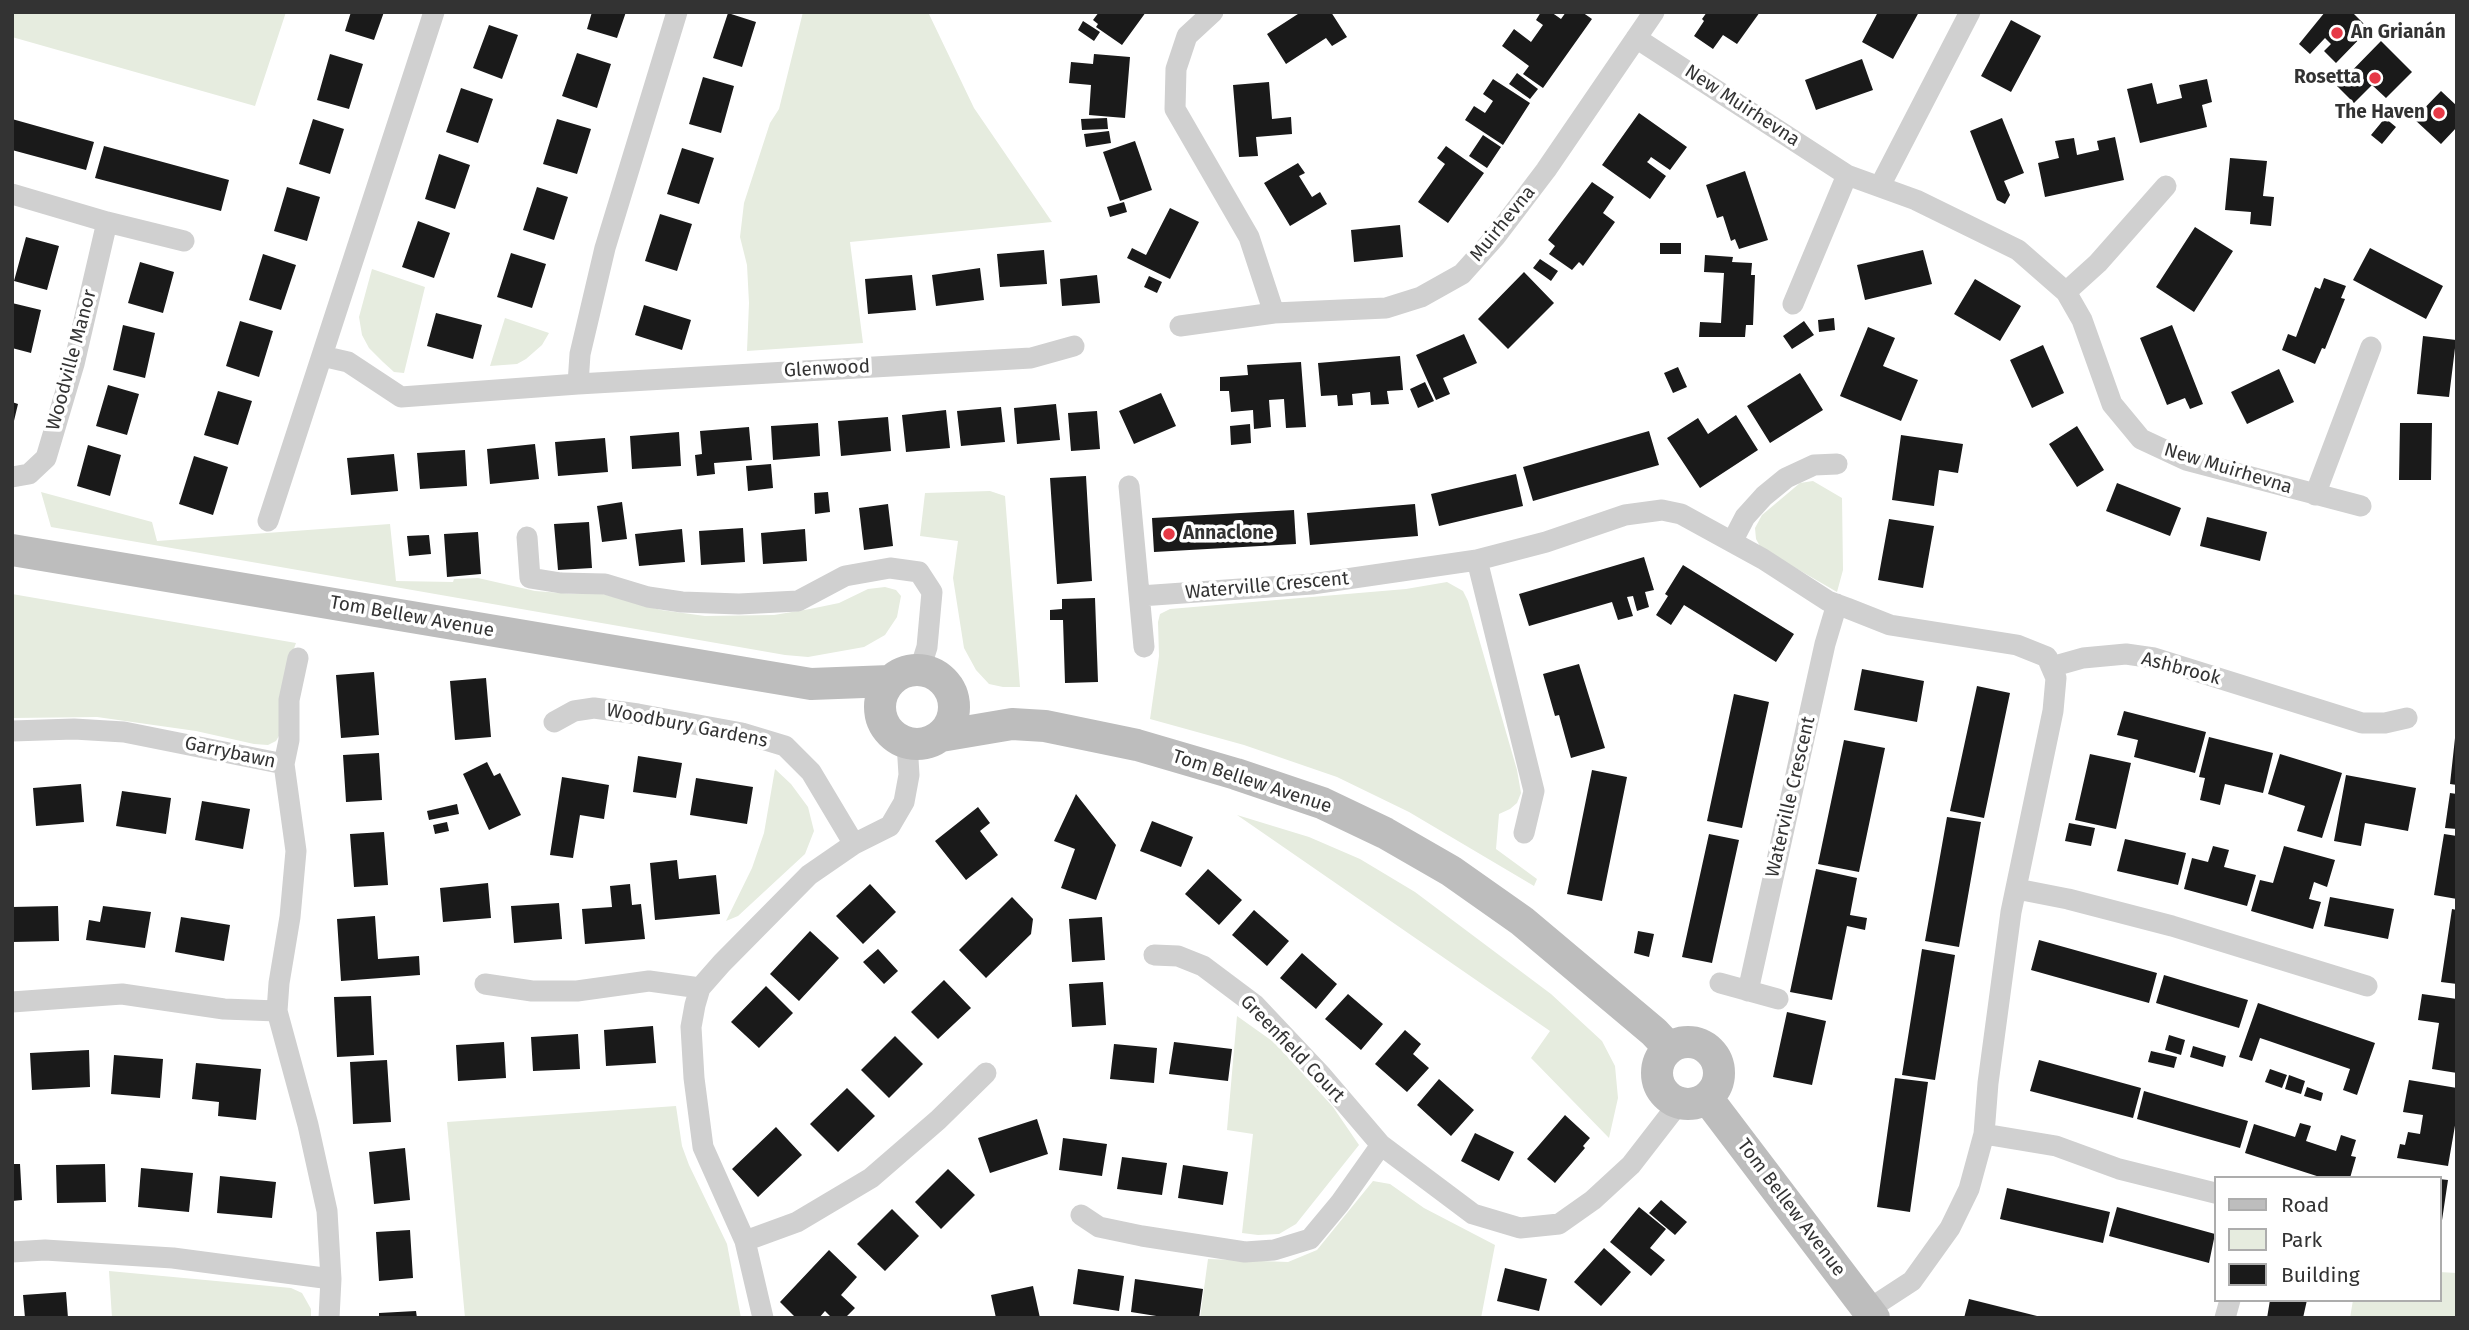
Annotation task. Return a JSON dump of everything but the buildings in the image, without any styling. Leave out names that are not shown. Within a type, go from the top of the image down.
[{"type":"street","points":[[268,521],[434,12]]},
{"type":"street","points":[[578,384],[580,354],[605,248],[677,12]]},
{"type":"street","points":[[1213,12],[1187,36],[1176,69],[1175,109],[1249,237],[1274,313]]},
{"type":"street","name":"Muirhevna","points":[[1180,326],[1274,313],[1386,308],[1421,297],[1462,274],[1521,203],[1654,12]]},
{"type":"street","points":[[1880,186],[1970,12]]},
{"type":"street","name":"New Muirhevna","points":[[1636,38],[1847,175],[1916,200],[2018,250],[2066,292],[2082,320],[2112,404],[2141,439],[2186,460],[2361,506]]},
{"type":"street","points":[[1793,304],[1847,175]]},
{"type":"street","points":[[2066,292],[2098,263],[2166,186]]},
{"type":"street","points":[[12,194],[184,241]]},
{"type":"street","name":"Woodville Manor","points":[[12,477],[29,474],[46,458],[74,364],[107,222]]},
{"type":"street","name":"Glenwood","points":[[322,356],[348,362],[401,397],[1031,358],[1074,345]]},
{"type":"street","name":"New Muirhevna","points":[[2315,495],[2371,347]]},
{"type":"street","points":[[1732,542],[1745,517],[1764,496],[1786,478],[1814,465],[1837,464]]},
{"type":"street","points":[[1129,486],[1144,648]]},
{"type":"street","name":"Waterville Crescent","points":[[1140,596],[1312,584],[1477,561],[1546,542],[1625,515],[1662,510],[1681,514],[1837,604],[1890,625],[2017,645],[2047,657],[2051,667]]},
{"type":"street","points":[[527,537],[530,578],[561,583],[604,584],[648,597],[682,602],[739,604],[798,601],[845,576],[890,568],[919,572],[932,592],[928,647],[920,669]]},
{"type":"street","name":"Tom Bellew Avenue","points":[[12,550],[811,684],[890,681]]},
{"type":"street","points":[[1477,561],[1534,791],[1524,833]]},
{"type":"street","name":"Waterville Crescent","points":[[1748,990],[1825,644],[1837,604]]},
{"type":"street","name":"Ashbrook","points":[[2051,667],[2083,658],[2126,654],[2154,658],[2361,723],[2385,723],[2407,718]]},
{"type":"street","points":[[284,764],[289,740],[289,700],[298,658]]},
{"type":"street","points":[[1872,1314],[1912,1281],[1951,1228],[1969,1189],[1984,1134],[1988,1083],[2011,912],[2053,711],[2056,678],[2051,667]]},
{"type":"street","points":[[920,669],[941,677],[953,696],[953,718],[948,728],[940,736],[919,745],[897,739],[882,718],[880,700],[890,681],[899,674],[920,669]]},
{"type":"street","name":"Tom Bellew Avenue","points":[[811,684],[882,718]]},
{"type":"street","name":"Tom Bellew Avenue","points":[[953,696],[1012,724]]},
{"type":"street","name":"Woodbury Gardens","points":[[554,722],[574,711],[594,708],[742,733],[786,746],[811,772],[854,844]]},
{"type":"street","name":"Tom Bellew Avenue","points":[[940,736],[1012,724],[1045,726],[1137,745],[1224,770],[1322,803],[1385,833],[1451,871],[1522,920],[1654,1032],[1669,1048],[1658,1064],[1657,1074],[1663,1092],[1693,1101],[1872,1314]]},
{"type":"street","name":"Garrybawn","points":[[12,731],[74,729],[124,732],[284,764],[296,851],[277,1011],[308,1125],[327,1211],[331,1279],[329,1318]]},
{"type":"street","points":[[763,1318],[745,1241],[703,1147],[691,1027],[695,1005],[700,988],[752,931],[809,875],[854,844],[890,826],[904,802],[909,775],[908,743]]},
{"type":"street","points":[[2017,890],[2068,899],[2172,926],[2367,986]]},
{"type":"street","name":"Greenfield Court","points":[[1154,955],[1178,957],[1202,966],[1255,1005],[1322,1076],[1381,1145],[1473,1214],[1520,1228],[1559,1224],[1593,1200],[1693,1101]]},
{"type":"street","points":[[485,984],[532,991],[577,991],[649,981],[700,988]]},
{"type":"street","points":[[1720,983],[1778,999]]},
{"type":"street","points":[[12,1002],[122,994],[225,1009],[277,1011]]},
{"type":"street","points":[[1669,1048],[1686,1042],[1704,1046],[1711,1052],[1720,1070],[1715,1090],[1693,1101]]},
{"type":"street","points":[[745,1241],[797,1222],[871,1178],[938,1120],[986,1073]]},
{"type":"street","points":[[1984,1134],[2056,1146],[2119,1169],[2214,1193]]},
{"type":"street","points":[[1081,1215],[1099,1227],[1142,1236],[1245,1252],[1274,1250],[1310,1239],[1340,1203],[1381,1145]]},
{"type":"street","points":[[12,1252],[45,1250],[173,1258],[331,1279]]},
{"type":"green space","points":[[12,12],[286,12],[255,106],[12,37]]},
{"type":"green space","points":[[803,12],[928,12],[974,108],[1052,222],[850,242],[863,343],[747,351],[747,265],[740,237],[744,203],[770,123],[779,109]]},
{"type":"green space","points":[[372,269],[425,287],[404,373],[394,372],[369,348],[362,335],[359,317]]},
{"type":"green space","points":[[505,318],[549,333],[542,345],[526,359],[517,364],[490,366]]},
{"type":"green space","points":[[1813,481],[1842,498],[1843,570],[1837,592],[1761,548],[1756,539],[1755,528],[1762,515],[1800,483]]},
{"type":"green space","points":[[990,491],[1005,496],[1020,687],[989,684],[976,670],[964,648],[953,578],[958,541],[920,536],[925,493]]},
{"type":"green space","points":[[41,492],[152,522],[157,541],[390,524],[396,581],[453,582],[454,579],[478,578],[535,591],[574,594],[596,592],[661,610],[705,616],[774,615],[839,603],[868,589],[885,587],[896,590],[901,596],[897,617],[885,635],[864,647],[808,657],[785,655],[51,527]]},
{"type":"green space","points":[[1447,582],[1463,591],[1468,601],[1517,770],[1521,793],[1517,803],[1499,814],[1496,849],[1537,879],[1534,886],[1409,812],[1337,777],[1244,745],[1150,719],[1159,656],[1158,622],[1160,614],[1170,609],[1406,589]]},
{"type":"green space","points":[[12,594],[296,643],[280,734],[276,741],[268,745],[196,731],[97,717],[12,718]]},
{"type":"green space","points":[[775,769],[791,784],[808,807],[814,831],[805,854],[738,916],[726,921],[752,868],[764,833]]},
{"type":"green space","points":[[1237,815],[1309,837],[1360,859],[1415,892],[1551,994],[1602,1041],[1615,1066],[1618,1098],[1609,1138],[1531,1058],[1550,1031]]},
{"type":"green space","points":[[1237,1016],[1275,1043],[1333,1107],[1359,1145],[1296,1224],[1279,1234],[1242,1233],[1253,1134],[1227,1130]]},
{"type":"green space","points":[[676,1106],[682,1146],[689,1165],[727,1244],[741,1318],[465,1318],[447,1122]]},
{"type":"green space","points":[[1373,1181],[1390,1184],[1424,1208],[1495,1245],[1481,1318],[1200,1318],[1208,1259],[1288,1262],[1317,1250]]},
{"type":"green space","points":[[109,1271],[291,1288],[302,1293],[311,1309],[311,1318],[112,1318]]},
{"type":"green space","points":[[2441,1272],[2457,1273],[2457,1318],[2350,1318],[2353,1302],[2441,1302]]},
{"type":"place","name":"An Grianán","points":[[2337,33]]},
{"type":"place","name":"Rosetta","points":[[2375,78]]},
{"type":"place","name":"The Haven","points":[[2439,113]]},
{"type":"place","name":"Annaclone","points":[[1169,534]]}]
